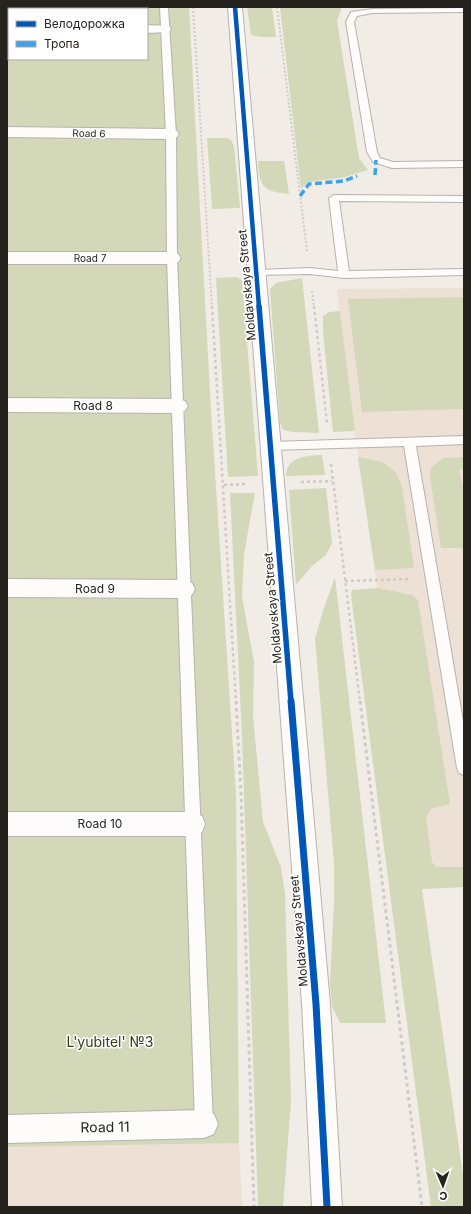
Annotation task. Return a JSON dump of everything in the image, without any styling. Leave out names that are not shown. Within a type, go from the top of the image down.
[{"type":"street","name":"Moldavskaya Street","points":[[235,7],[316,1004],[327,1207]]},
{"type":"street","points":[[148,29],[164,29]]},
{"type":"street","name":"Road 6","points":[[7,132],[171,134]]},
{"type":"street","name":"Road 7","points":[[7,258],[172,258]]},
{"type":"street","name":"Road 8","points":[[7,405],[178,406]]},
{"type":"street","name":"Road 9","points":[[7,588],[184,589]]},
{"type":"street","name":"Road 10","points":[[7,824],[192,824]]},
{"type":"street","name":"Road 11","points":[[7,1129],[204,1124]]},
{"type":"lane","points":[[164,7],[164,29],[171,134],[172,258],[204,1124]]},
{"type":"lane","points":[[464,10],[372,11],[354,14],[350,22],[372,152],[376,160],[392,165],[464,164]]},
{"type":"lane","points":[[344,275],[334,198],[464,199]]},
{"type":"lane","points":[[257,273],[310,271],[344,275],[464,272]]},
{"type":"lane","points":[[271,446],[464,440]]},
{"type":"lane","points":[[409,441],[464,768]]},
{"type":"path","points":[[193,7],[224,493],[241,794],[254,1207]]},
{"type":"path","points":[[277,7],[310,271],[345,581],[422,1207]]},
{"type":"path","points":[[345,581],[403,579]]},
{"type":"shaded area","points":[[464,288],[464,887],[422,889],[356,442],[337,289]]},
{"type":"shaded area","points":[[239,1143],[242,1207],[7,1207],[7,1147]]},
{"type":"green space","name":"L'yubitel' №3","points":[[7,7],[189,7],[211,411],[236,794],[239,1143],[7,1147]]},
{"type":"green space","points":[[247,7],[272,7],[276,37],[251,35]]},
{"type":"green space","points":[[280,7],[342,7],[337,21],[359,158],[368,170],[345,177],[308,182],[301,189]]},
{"type":"green space","points":[[207,138],[227,138],[231,140],[234,147],[240,208],[212,209]]},
{"type":"green space","points":[[258,161],[284,161],[289,194],[273,192],[264,186],[261,182]]},
{"type":"green space","points":[[237,277],[242,280],[258,476],[228,477],[216,278]]},
{"type":"green space","points":[[302,278],[319,433],[283,430],[280,423],[270,289],[276,283]]},
{"type":"green space","points":[[464,297],[464,409],[362,412],[348,299]]},
{"type":"green space","points":[[340,311],[355,431],[333,432],[323,332],[323,316],[329,312]]},
{"type":"green space","points":[[322,455],[325,475],[286,476],[287,469],[290,464],[298,458]]},
{"type":"green space","points":[[358,457],[383,462],[396,473],[402,487],[414,568],[375,570]]},
{"type":"green space","points":[[464,457],[464,469],[459,469],[464,493],[464,548],[441,548],[430,477],[431,468],[443,458]]},
{"type":"green space","points":[[326,488],[332,543],[326,555],[312,566],[296,585],[289,490]]},
{"type":"green space","points":[[230,493],[255,493],[244,554],[242,597],[254,662],[253,716],[263,822],[281,867],[285,894],[291,1101],[283,1207],[258,1207],[242,736]]},
{"type":"green space","points":[[335,577],[386,1023],[340,1023],[332,1006],[330,984],[334,901],[334,864],[315,638]]},
{"type":"green space","points":[[378,588],[412,595],[418,600],[450,804],[431,809],[426,817],[432,862],[436,867],[464,867],[464,887],[422,889],[464,1183],[464,1207],[431,1207],[351,595],[352,590]]},
{"type":"marked path","points":[[375,175],[376,160]]},
{"type":"marked path","points":[[300,196],[309,184],[344,181],[357,176]]},
{"type":"cycle path","points":[[235,7],[316,1004],[327,1207]]}]
